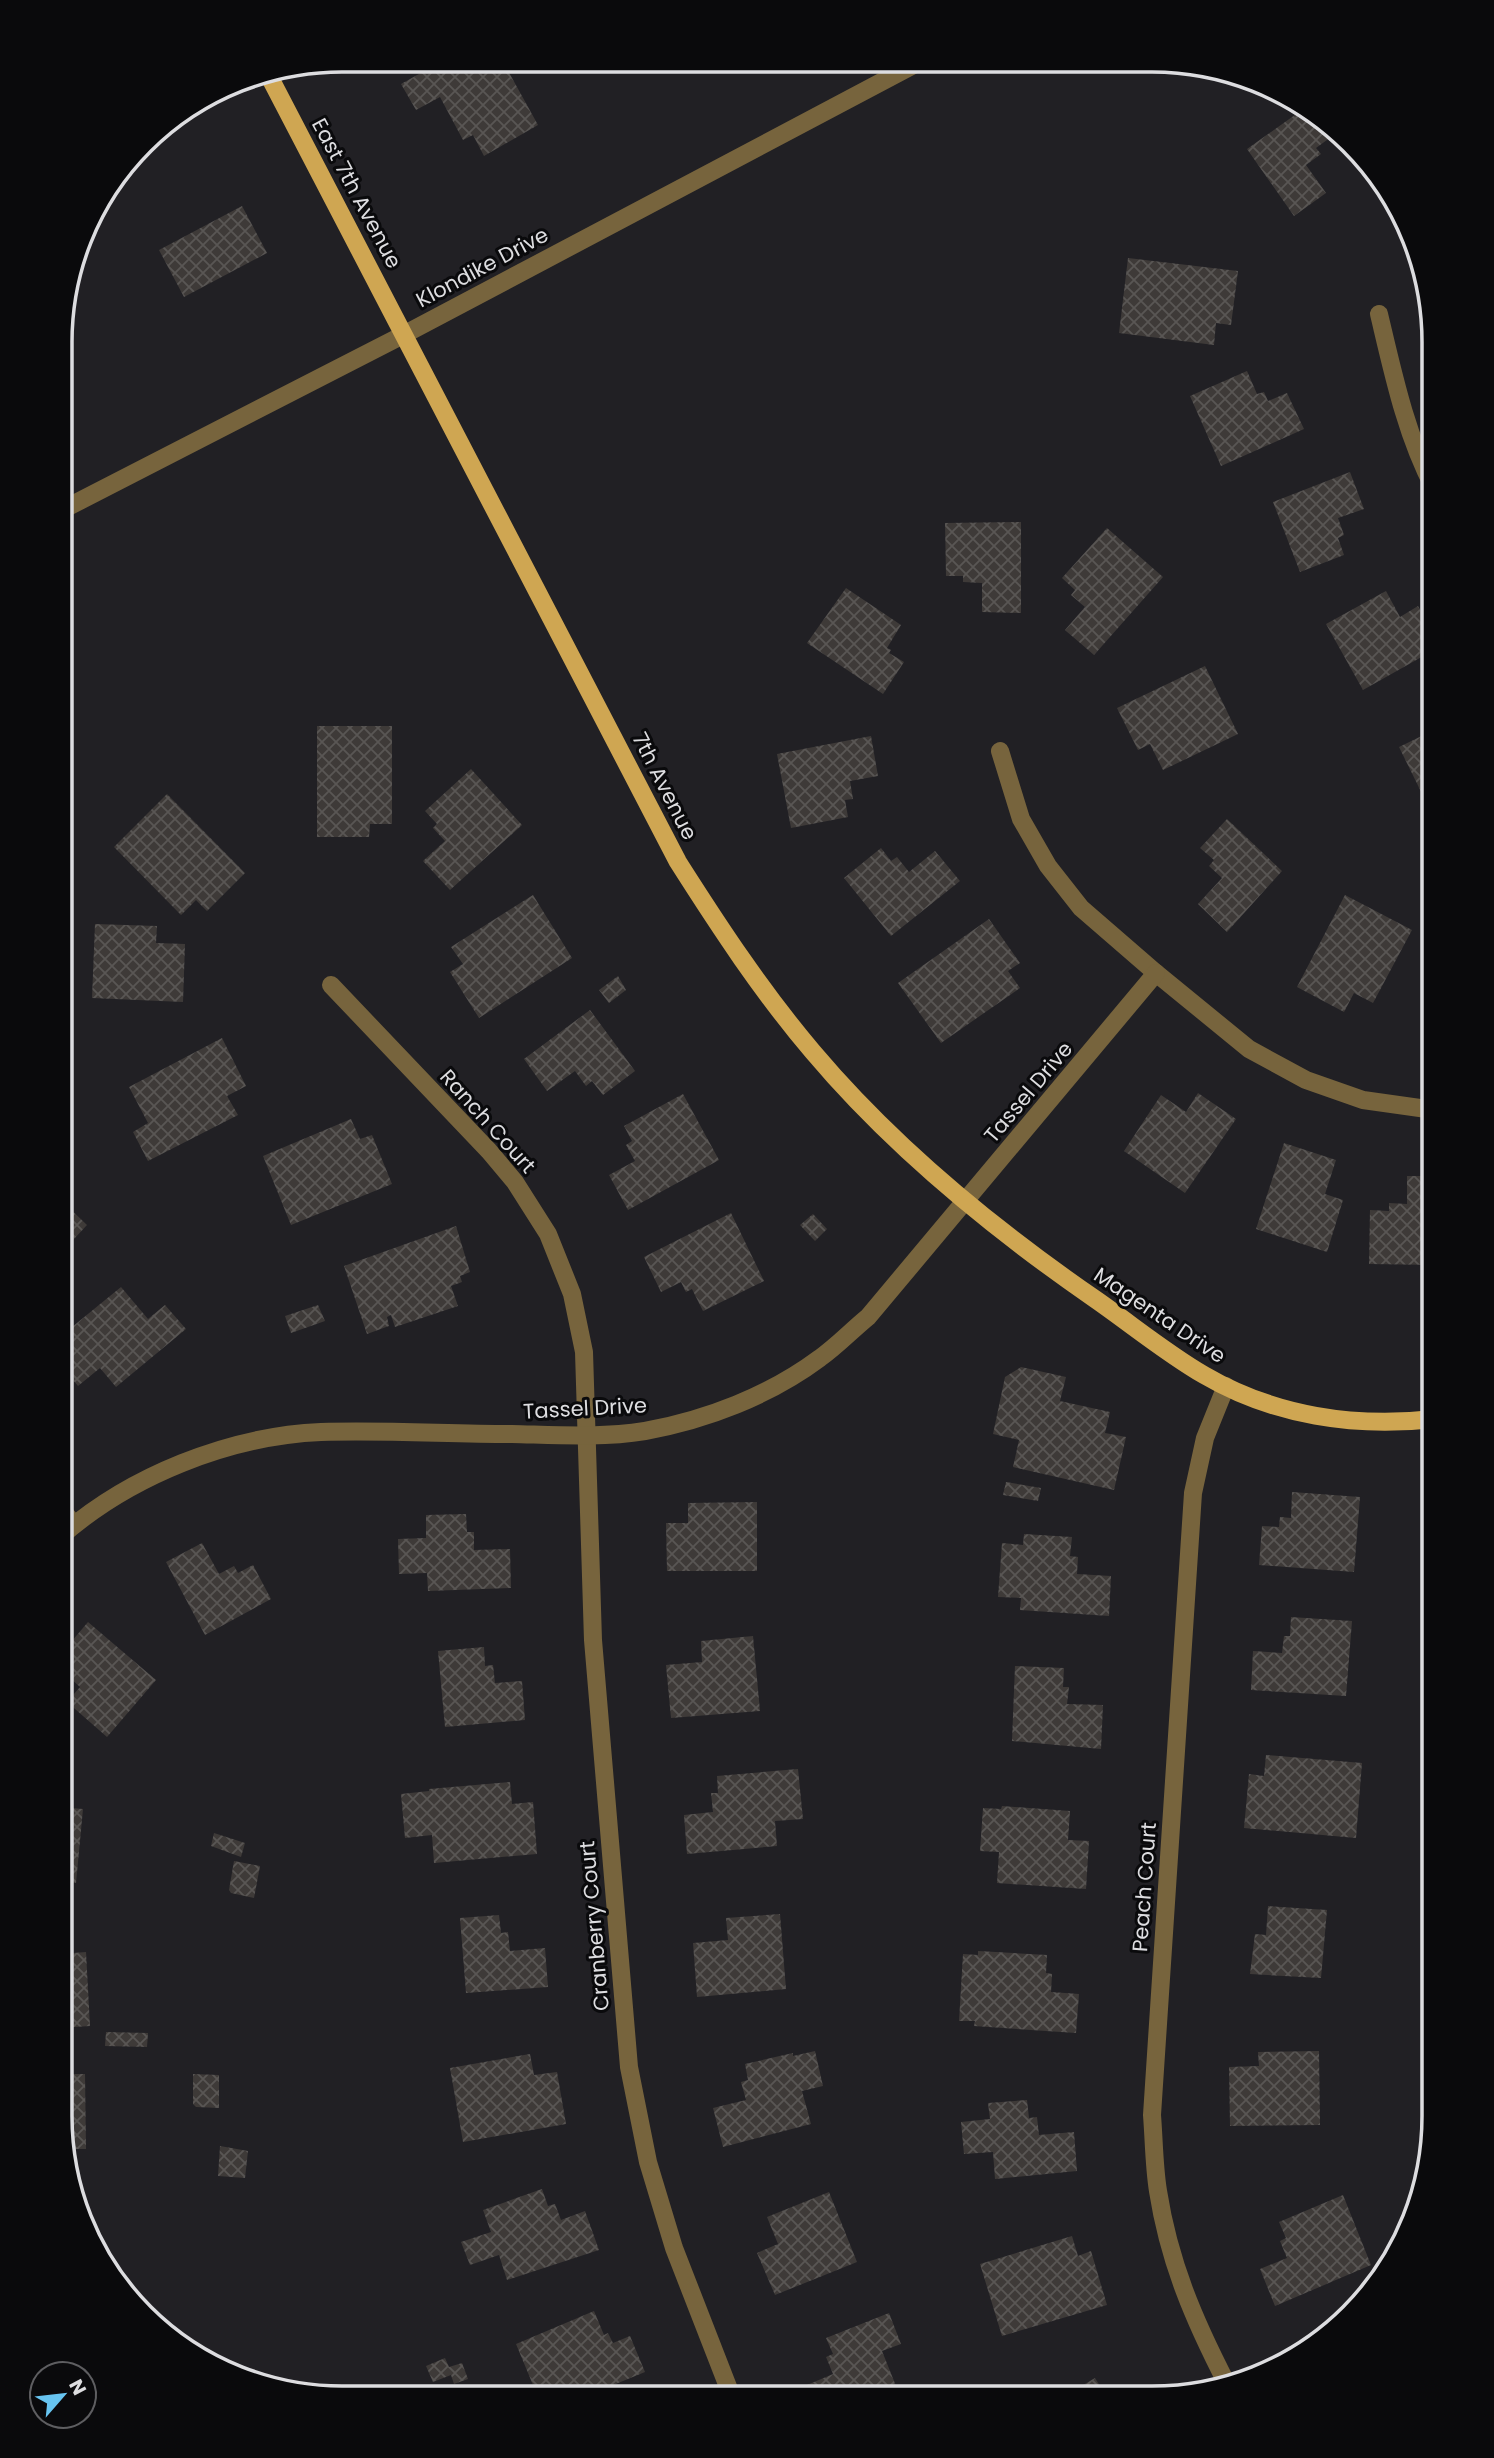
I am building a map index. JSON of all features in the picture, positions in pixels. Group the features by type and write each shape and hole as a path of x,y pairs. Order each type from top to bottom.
{"main road":[{"name":"East 7th Avenue","path":"272,81 405,334"},
{"name":"7th Avenue","path":"405,334 678,862 741,960 813,1053 884,1129 965,1203"},
{"name":"Magenta Drive","path":"965,1203 1043,1263 1203,1375 1226,1386 1280,1408 1337,1420 1397,1423 1422,1420"}],"street":[{"name":"Klondike Drive","path":"72,505 405,334 895,72"},
{"path":"1378,314 1401,402 1422,461"},
{"path":"1000,751 1021,819 1048,866 1081,908 1156,973 1250,1049 1306,1080 1363,1100 1422,1108"},
{"name":"Tassel Drive","path":"74,1525 128,1490 188,1461 253,1442 320,1432 588,1435 643,1431 706,1416 763,1393 819,1359 868,1317 1156,973"},
{"name":"Ranch Court","path":"331,985 489,1152 515,1182 548,1234 572,1294 584,1352 588,1435"},
{"name":"Peach Court","path":"1223,2377 1198,2329 1173,2261 1158,2190 1152,2115 1193,1493 1205,1438 1226,1386"},
{"name":"Cranberry Court","path":"588,1435 593,1640 629,2067 648,2162 674,2248 728,2386"}],"building":[{"path":"422,72 509,72 538,125 484,156 473,135 463,140 440,97 416,110 401,84"},
{"path":"1297,114 1329,138 1316,148 1321,154 1306,165 1326,193 1294,216 1247,149"},
{"path":"242,206 267,253 184,297 159,250"},
{"path":"1128,258 1238,271 1231,325 1216,323 1214,345 1119,333"},
{"path":"1247,371 1257,394 1264,392 1268,401 1287,393 1304,429 1221,466 1190,396"},
{"path":"1350,472 1364,509 1338,518 1344,535 1338,538 1344,555 1300,572 1273,502"},
{"path":"1021,522 1021,613 982,612 982,583 963,582 963,576 946,576 945,523"},
{"path":"1107,528 1163,577 1094,655 1065,630 1085,607 1071,595 1075,590 1062,578"},
{"path":"846,588 901,625 887,648 891,650 889,653 904,662 883,694 807,643"},
{"path":"1386,591 1400,617 1418,606 1422,613 1422,657 1363,690 1326,624"},
{"path":"1205,666 1238,734 1163,770 1150,744 1138,750 1117,708"},
{"path":"317,726 392,726 392,824 370,824 369,837 317,837"},
{"path":"871,736 878,776 850,781 853,799 845,800 848,817 791,828 777,754"},
{"path":"1422,736 1422,794 1399,747"},
{"path":"471,769 522,825 450,890 423,861 445,841 433,828 437,824 425,811"},
{"path":"167,794 245,873 207,911 196,900 181,915 114,847"},
{"path":"1227,819 1282,871 1227,932 1198,904 1222,878 1209,866 1214,860 1200,848"},
{"path":"881,848 891,861 897,857 909,872 935,851 960,881 891,936 844,878"},
{"path":"533,895 572,958 479,1018 450,972 463,964 451,947"},
{"path":"1345,895 1412,930 1373,1003 1354,993 1344,1012 1297,987"},
{"path":"989,919 1020,963 1008,971 1020,988 941,1043 898,983"},
{"path":"95,924 157,926 156,943 185,944 183,1002 92,998"},
{"path":"618,976 626,990 609,1003 599,990"},
{"path":"590,1010 635,1071 603,1095 592,1081 586,1086 575,1071 547,1091 524,1059"},
{"path":"222,1038 246,1086 227,1096 238,1115 148,1161 133,1132 148,1123 129,1087"},
{"path":"1198,1093 1236,1119 1185,1193 1124,1151 1161,1095 1186,1112"},
{"path":"683,1094 719,1160 628,1210 609,1175 635,1161 626,1145 632,1141 624,1126"},
{"path":"351,1119 360,1139 372,1135 392,1184 291,1225 263,1156"},
{"path":"1284,1143 1336,1160 1325,1194 1343,1200 1327,1252 1256,1229"},
{"path":"1407,1176 1422,1176 1422,1265 1369,1264 1370,1210 1389,1211 1389,1203 1407,1204"},
{"path":"72,1211 87,1225 72,1241"},
{"path":"731,1213 764,1281 703,1311 692,1289 686,1292 681,1282 661,1292 644,1257"},
{"path":"813,1214 827,1229 815,1241 800,1225"},
{"path":"456,1226 470,1272 460,1276 462,1282 451,1286 458,1306 395,1327 391,1315 387,1317 389,1326 367,1334 344,1266"},
{"path":"121,1287 148,1319 165,1305 186,1329 116,1387 100,1368 78,1386 72,1379 72,1327"},
{"path":"318,1305 325,1321 291,1333 285,1316"},
{"path":"1021,1367 1066,1377 1060,1401 1110,1412 1105,1433 1126,1437 1114,1490 1013,1467 1019,1440 993,1434 1005,1377"},
{"path":"1006,1482 1041,1488 1038,1501 1003,1495"},
{"path":"1292,1492 1360,1497 1354,1572 1259,1565 1262,1526 1279,1527 1280,1517 1291,1518"},
{"path":"757,1502 757,1571 667,1571 666,1523 688,1523 688,1503"},
{"path":"466,1514 467,1532 474,1532 474,1550 510,1549 511,1588 428,1591 427,1573 399,1574 398,1539 426,1538 426,1515"},
{"path":"1024,1534 1072,1537 1070,1556 1078,1557 1077,1574 1111,1576 1109,1616 1020,1610 1021,1598 998,1597 1002,1543 1023,1545"},
{"path":"202,1543 219,1574 234,1566 238,1573 253,1565 271,1599 205,1635 166,1562"},
{"path":"1291,1617 1352,1621 1346,1696 1251,1690 1253,1651 1282,1653 1284,1636 1290,1636"},
{"path":"88,1622 156,1680 107,1737 72,1706 72,1696 80,1687 72,1680 72,1641"},
{"path":"753,1636 760,1711 671,1718 666,1665 702,1662 701,1641"},
{"path":"484,1647 485,1666 493,1665 495,1683 522,1681 525,1720 445,1727 438,1651"},
{"path":"1015,1666 1064,1668 1063,1687 1069,1687 1067,1704 1103,1705 1101,1749 1012,1741"},
{"path":"1266,1755 1362,1763 1356,1838 1244,1828 1249,1774 1264,1776"},
{"path":"798,1769 803,1819 775,1821 777,1846 687,1854 684,1815 713,1812 711,1793 718,1793 717,1776"},
{"path":"510,1782 512,1804 533,1802 537,1854 434,1863 432,1835 405,1838 401,1794"},
{"path":"1002,1806 1070,1811 1068,1840 1089,1841 1086,1889 997,1883 999,1852 980,1851 983,1808 1001,1809"},
{"path":"72,1808 83,1809 76,1883 72,1883"},
{"path":"214,1833 245,1843 241,1857 211,1846"},
{"path":"234,1861 260,1866 254,1898 231,1893 229,1890"},
{"path":"1268,1906 1327,1910 1321,1978 1250,1974 1255,1934 1266,1935"},
{"path":"780,1914 786,1989 697,1997 693,1943 728,1940 726,1918"},
{"path":"499,1915 501,1933 508,1932 510,1951 545,1948 548,1987 466,1993 460,1918"},
{"path":"978,1951 1047,1955 1046,1973 1052,1974 1051,1992 1079,1994 1076,2033 974,2026 975,2021 959,2021 963,1954 978,1955"},
{"path":"86,1952 90,2026 72,2027 72,1953"},
{"path":"106,2032 148,2033 147,2047 105,2046"},
{"path":"815,2051 823,2086 802,2091 811,2124 723,2147 713,2108 746,2100 741,2082 748,2080 745,2064"},
{"path":"1319,2051 1320,2125 1230,2126 1229,2067 1259,2066 1258,2052"},
{"path":"530,2054 534,2075 557,2072 566,2124 463,2142 450,2068"},
{"path":"72,2074 85,2074 86,2149 74,2149"},
{"path":"193,2074 219,2075 219,2108 196,2107 193,2104"},
{"path":"1027,2100 1029,2118 1037,2117 1039,2135 1074,2132 1077,2171 995,2179 993,2152 964,2154 961,2122 990,2119 988,2103"},
{"path":"220,2146 248,2151 245,2178 218,2176"},
{"path":"542,2189 548,2206 555,2204 561,2220 585,2211 599,2250 507,2280 499,2255 470,2265 461,2242 491,2232 483,2210"},
{"path":"829,2192 857,2262 775,2295 757,2253 778,2244 767,2217"},
{"path":"1343,2195 1371,2265 1275,2306 1260,2269 1287,2258 1280,2241 1286,2238 1279,2222"},
{"path":"1072,2236 1078,2256 1091,2251 1107,2305 1002,2336 980,2264"},
{"path":"594,2311 604,2335 608,2333 613,2343 630,2336 645,2372 611,2386 533,2386 516,2344"},
{"path":"889,2313 901,2344 882,2351 896,2386 807,2386 833,2374 826,2357 833,2354 826,2338"},
{"path":"445,2358 449,2367 462,2363 468,2379 454,2384 451,2375 433,2382 426,2366"},
{"path":"1095,2378 1100,2386 1081,2386"}]}
